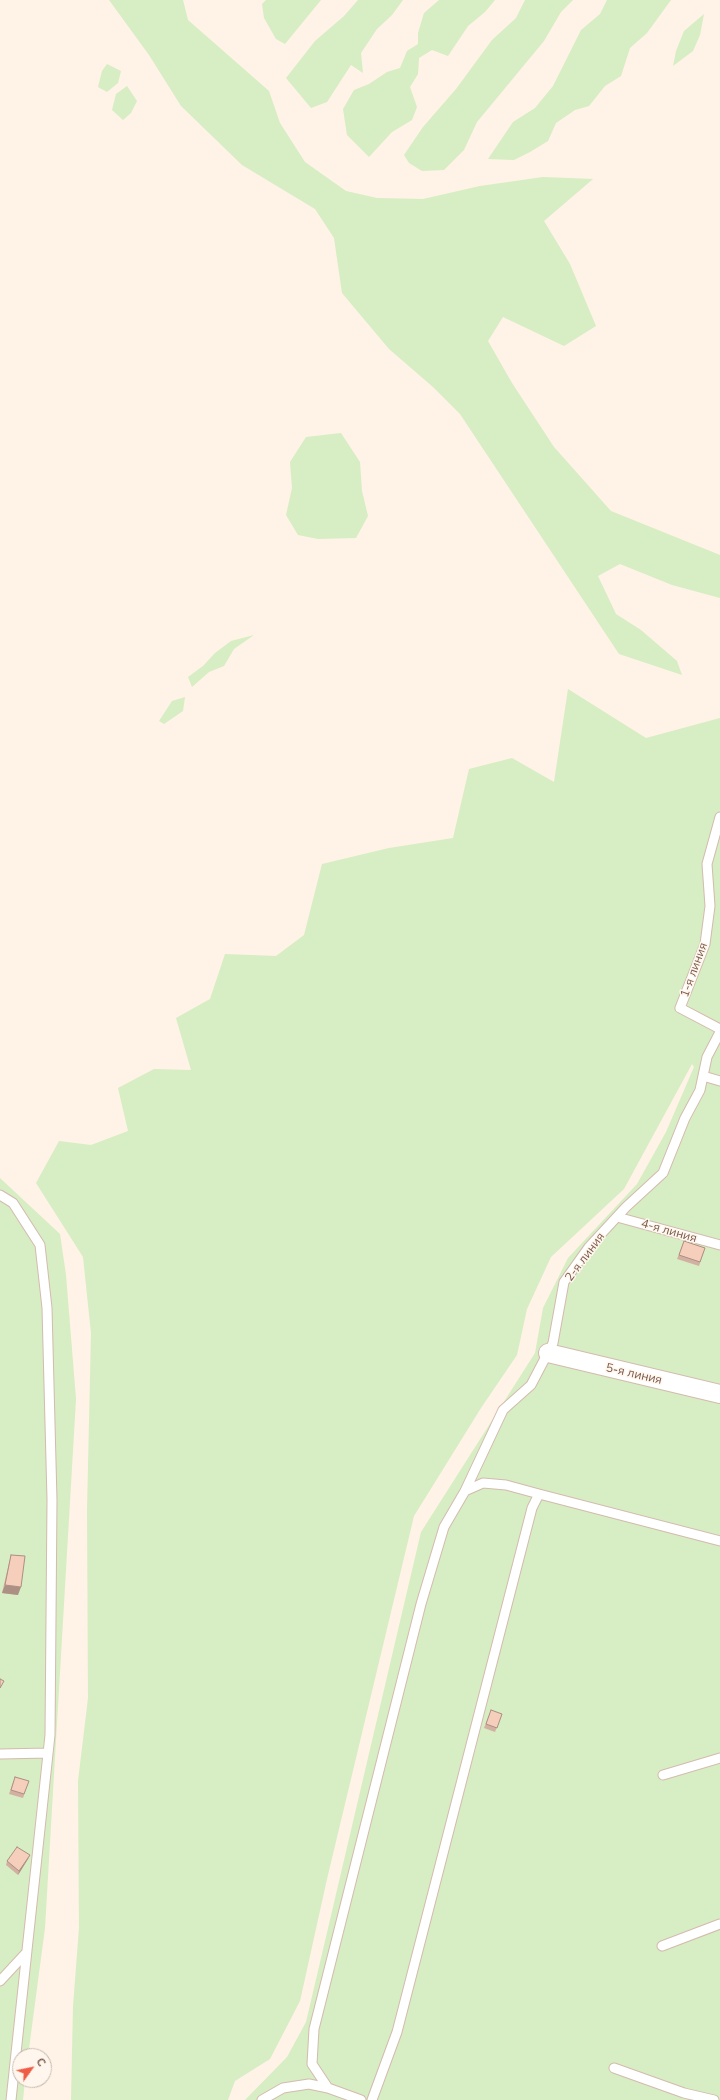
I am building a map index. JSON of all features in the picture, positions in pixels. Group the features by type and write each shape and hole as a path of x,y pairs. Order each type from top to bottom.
{"street":[{"name":"5-я линия","path":"548,1353 720,1394"}],"lane":[{"name":"1-я линия","path":"720,817 708,864 710,906 705,944 680,1008 720,1029"},
{"name":"2-я линия","path":"328,2088 312,2064 314,2029 420,1604 444,1527 465,1491 503,1410 531,1385 553,1343 564,1282 588,1247 663,1173 685,1118 700,1090 707,1057 720,1032"},
{"path":"703,1076 720,1081"},
{"path":"0,1195 13,1203 40,1245 47,1308 52,1500 50,1735 11,2100"},
{"name":"4-я линия","path":"617,1217 720,1245"},
{"path":"465,1491 483,1483 506,1486 720,1541"},
{"path":"372,2100 397,2032 532,1508 539,1494"},
{"path":"0,1754 48,1753"},
{"path":"663,1775 720,1758"},
{"path":"662,1946 720,1924"},
{"path":"0,1981 26,1953"},
{"path":"614,2068 684,2093 714,2100"},
{"path":"262,2100 283,2088 309,2084 328,2088 361,2100"}],"green space":[{"path":"109,0 183,0 188,20 269,91 280,123 305,162 346,191 377,198 423,199 480,186 543,177 593,179 544,221 570,264 596,326 564,346 503,317 488,341 512,383 554,447 611,511 720,555 720,598 672,585 620,564 598,576 616,614 641,630 677,661 682,675 619,654 460,414 433,387 389,349 342,293 334,238 315,209 242,165 181,106 149,55"},
{"path":"266,0 321,0 285,44 276,39 264,18 262,4"},
{"path":"358,0 403,0 392,15 377,29 361,53 363,73 351,65 327,102 311,108 286,78 315,41 344,16"},
{"path":"439,0 495,0 485,12 468,26 448,56 432,50 419,58 418,74 410,87 417,107 412,120 392,132 369,157 347,135 343,109 354,90 369,84 387,72 400,68 407,51 418,44 418,33 424,13"},
{"path":"525,0 573,0 561,12 544,41 477,122 464,150 444,170 422,171 409,163 404,155 423,127 456,89 492,40 516,18"},
{"path":"607,0 671,0 647,33 630,48 621,76 605,86 589,106 575,110 556,123 548,141 530,152 514,160 488,159 513,122 535,108 553,86 581,30 600,14"},
{"path":"704,14 700,35 693,51 673,66 676,51 684,31"},
{"path":"107,64 121,71 118,83 107,92 98,87 102,71"},
{"path":"127,86 137,101 131,113 123,120 112,110 116,94"},
{"path":"341,433 360,462 362,491 368,516 356,538 318,539 298,535 286,515 292,488 290,462 306,437"},
{"path":"254,635 234,649 224,666 209,672 192,687 188,677 203,666 215,653 231,641"},
{"path":"568,689 646,738 720,718 720,2100 245,2100 287,2057 306,2022 421,1532 535,1353 543,1308 568,1258 637,1184 666,1132 694,1067 692,1064 624,1189 551,1257 527,1309 517,1355 481,1408 414,1516 327,1879 300,2001 270,2059 235,2081 228,2100 71,2100 73,2006 79,1928 78,1781 88,1698 87,1511 91,1333 83,1257 36,1183 59,1141 91,1145 128,1131 118,1088 154,1069 191,1070 176,1018 210,999 225,954 276,956 304,935 322,864 389,848 453,838 469,769 512,758 554,782"},
{"path":"185,697 183,711 164,724 159,721 172,701"},
{"path":"0,1178 60,1234 66,1275 76,1399 45,1928 29,2048 12,2048 12,2088 24,2088 23,2100 0,2100"}],"building":[{"path":"684,1241 705,1248 700,1262 679,1255"},
{"path":"11,1555 25,1556 21,1587 5,1585"},
{"path":"0,1679 4,1681 0,1688"},
{"path":"491,1710 502,1714 497,1728 486,1724"},
{"path":"15,1777 29,1781 24,1794 11,1790"},
{"path":"17,1847 30,1855 19,1871 7,1861"}]}
